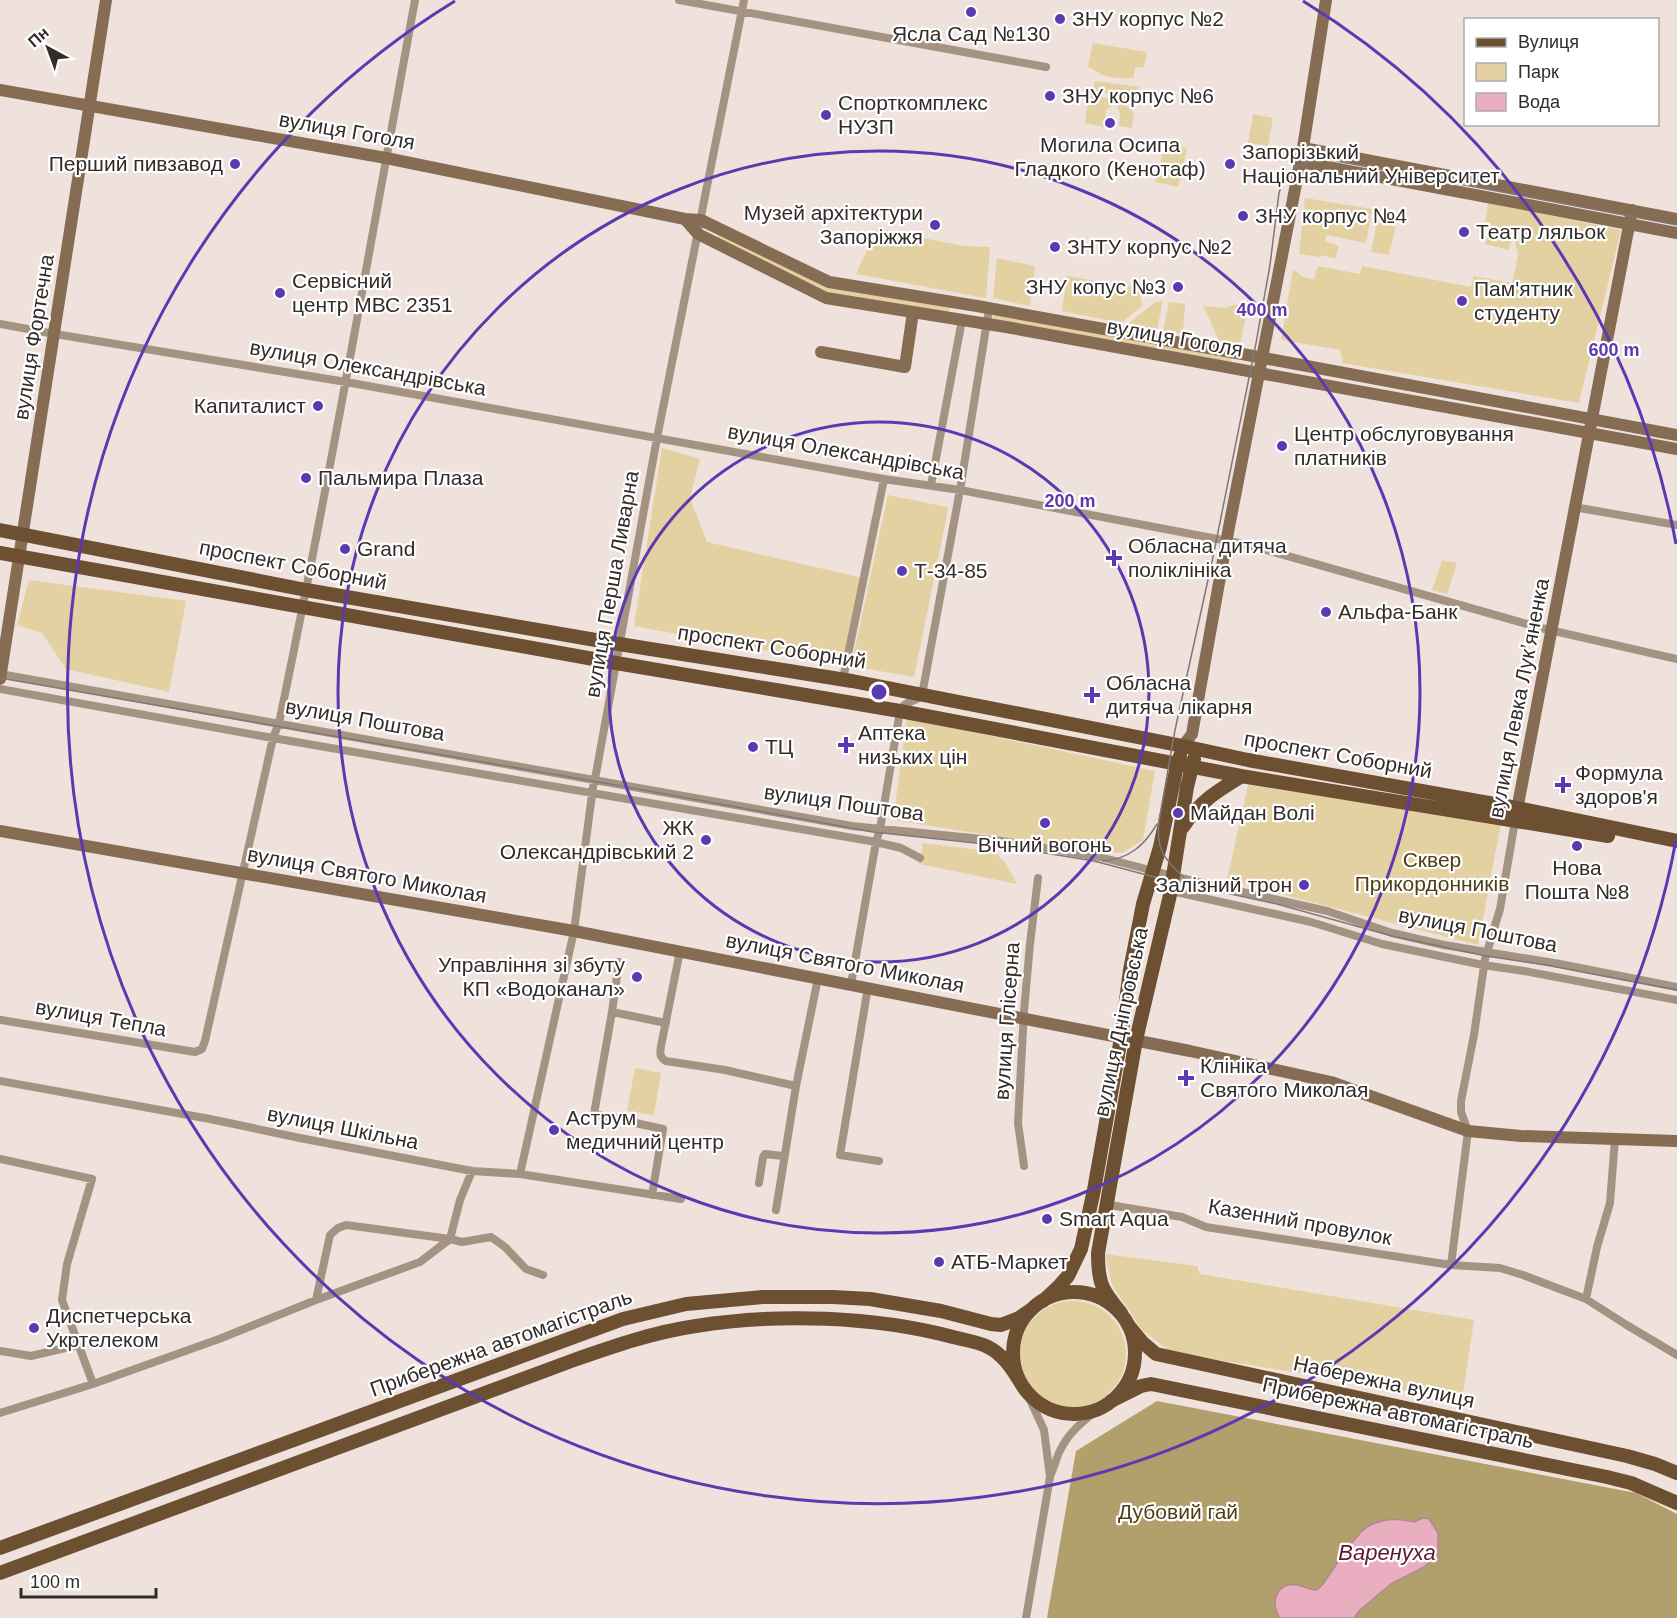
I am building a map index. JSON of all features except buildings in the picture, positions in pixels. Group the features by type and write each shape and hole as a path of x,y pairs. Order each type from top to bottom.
{"main road":[{"name":"проспект Соборний","path":"0,530 306,590 619,644 843,679 1190,743 1248,760 1677,848"},
{"name":"проспект Соборний","path":"0,553 616,663 900,711 1242,776 1516,815 1677,841"},
{"name":"вулиця Дніпровська","path":"1037,1305 1060,1285 1075,1263 1081,1249 1092,1202 1121,1038 1130,970 1145,894 1190,743"},
{"name":"вулиця Дніпровська","path":"1124,1319 1102,1288 1098,1253 1136,1040 1170,891 1187,787 1185,765"},
{"path":"1180,831 1193,811 1242,776"},
{"name":"Прибережна автомагістраль","path":"5,1546 623,1318 697,1303 763,1297 833,1297 870,1299 941,1311 1001,1325 1011,1322 1057,1294 1071,1292 1098,1297 1110,1304 1124,1319"},
{"path":"829,1320 840,1312 841,1305 833,1297"},
{"path":"863,1322 855,1313 857,1305 870,1299"},
{"path":"1023,1385 1014,1365 1014,1342 1022,1321 1037,1305"},
{"name":"Прибережна автомагістраль","path":"0,1573 629,1341 694,1326 761,1318 863,1322 927,1330 987,1346 1003,1358 1036,1400 1060,1412 1080,1413 1105,1405 1141,1386 1151,1384 1607,1477 1631,1483 1677,1503"},
{"path":"1105,1405 1121,1391 1129,1379 1133,1366 1135,1352 1133,1338 1124,1319"},
{"name":"Набережна вулиця","path":"1124,1319 1142,1342 1156,1354 1627,1456 1677,1473"},
{"path":"36,1535 33,1548 43,1557"},
{"path":"5,1546 20,1548 23,1552 24,1557 18,1566"}],"street":[{"name":"вулиця Фортечна","path":"0,676 106,0"},
{"path":"242,872 273,738 279,723 303,606 415,0"},
{"path":"680,0 719,3 742,11 1046,67"},
{"name":"вулиця Перша Ливарна","path":"520,1174 574,931 592,793 619,644 657,438 744,0"},
{"name":"вулиця Дніпровська","path":"1190,743 1303,148 1326,0"},
{"name":"вулиця Гоголя","path":"0,90 386,158 685,219 701,220 829,282 1262,358 1677,435"},
{"path":"1303,148 1677,219"},
{"path":"1300,162 1677,233"},
{"name":"вулиця Левка Лукʼяненка","path":"1451,1265 1468,1131 1461,1112 1461,1101 1474,1035 1483,965 1500,909 1588,432 1632,210"},
{"name":"вулиця Гоголя","path":"685,219 698,234 826,298 987,324 1677,449"},
{"path":"851,984 900,711 904,704 917,700 922,695 960,490 989,309"},
{"path":"821,352 905,368 913,312"},
{"path":"931,485 962,320"},
{"name":"вулиця Олександрівська","path":"0,324 346,382 884,479 960,490 1227,541 1260,548 1552,631 1677,659"},
{"path":"843,679 884,479"},
{"path":"1574,507 1677,525"},
{"name":"вулиця Поштова","path":"0,676 279,723 852,826 1002,841 1100,856 1327,911 1392,933 1444,945 1560,964 1677,987"},
{"name":"вулиця Поштова","path":"0,689 876,842 901,848 920,858"},
{"name":"вулиця Святого Миколая","path":"0,831 574,931 1136,1040 1331,1082 1468,1131 1521,1136 1677,1141"},
{"name":"вулиця Тепла","path":"1,1020 195,1052 202,1049 242,872"},
{"name":"вулиця Глісерна","path":"1024,1166 1018,1123 1030,944 1038,878"},
{"name":"вулиця Поштова","path":"1149,886 1311,922 1382,944 1677,1000"},
{"path":"680,951 660,1054 662,1058 666,1061 796,1086"},
{"path":"620,962 594,1114 663,1129 652,1195"},
{"path":"776,1210 783,1156 818,978"},
{"path":"868,987 840,1155 879,1161"},
{"path":"612,1012 666,1023"},
{"name":"вулиця Шкільна","path":"0,1081 210,1119 472,1171 520,1174 681,1199"},
{"path":"1586,1299 1597,1246 1610,1203 1615,1139"},
{"path":"759,1183 765,1154 783,1156"},
{"path":"0,1159 92,1179 67,1264 62,1300 93,1384"},
{"path":"0,1413 93,1384 219,1339 420,1262 450,1239 460,1200 472,1171"},
{"name":"Казенний провулок","path":"1092,1202 1182,1217 1206,1227 1451,1265 1500,1268 1586,1299 1677,1355"},
{"path":"316,1300 330,1235 346,1225 462,1242 491,1237 526,1269 543,1275"},
{"path":"0,1352 31,1356 78,1345"},
{"path":"1023,1385 1044,1430 1050,1478"},
{"path":"1026,1618 1050,1478 1068,1438 1083,1422 1105,1405"}],"green space":[{"path":"1093,43 1147,52 1144,67 1135,67 1134,78 1115,78 1099,73 1088,66"},
{"path":"1095,81 1139,87 1135,108 1120,96 1093,90"},
{"path":"1089,95 1113,99 1112,106 1106,110 1104,127 1085,123"},
{"path":"1117,99 1134,112 1132,128 1119,126 1120,113"},
{"path":"1253,114 1273,118 1268,146 1248,143"},
{"path":"1165,144 1187,148 1178,187 1155,182"},
{"path":"1305,198 1372,209 1366,243 1327,235 1325,241 1339,246 1335,259 1321,255 1320,257 1299,254"},
{"path":"1488,203 1621,230 1579,403 1342,363 1341,350 1281,340 1293,269 1303,277 1314,279 1318,266 1360,274 1362,266 1471,287 1474,276 1512,283 1518,255 1513,231 1485,224"},
{"path":"1377,222 1396,227 1389,255 1371,252"},
{"path":"877,229 964,246 990,247 986,298 856,274"},
{"path":"1488,232 1512,238 1509,250 1485,244"},
{"path":"718,233 829,287 950,307 949,313 827,292 719,239"},
{"path":"997,258 1035,266 1030,306 993,298"},
{"path":"1067,276 1139,288 1142,306 1121,323 1062,311"},
{"path":"1163,301 1157,330 1128,324 1155,302"},
{"path":"1249,301 1240,345 1219,340 1203,306 1224,308"},
{"path":"1169,302 1185,304 1183,334 1163,330"},
{"path":"993,315 1232,355 1231,362 992,321"},
{"path":"662,448 700,459 690,498 707,542 863,578 846,665 634,626"},
{"path":"888,495 947,507 948,510 914,677 851,666"},
{"path":"1442,560 1457,563 1447,594 1432,590"},
{"path":"29,580 186,601 169,692 66,669 42,633 17,625"},
{"path":"907,718 1155,771 1143,840 1122,853 1083,850 893,820"},
{"name":"Сквер Прикордонників","path":"1248,785 1501,823 1478,945 1227,880"},
{"path":"923,843 995,852 1006,864 1017,884 919,864"},
{"path":"635,1068 661,1073 654,1115 627,1111"},
{"path":"1105,1254 1197,1266 1200,1274 1474,1320 1462,1400 1171,1352 1142,1330 1112,1285"},
{"path":"1073,1301 1093,1305 1110,1317 1122,1334 1126,1354 1122,1374 1110,1391 1093,1403 1073,1407 1053,1403 1036,1391 1024,1374 1020,1354 1024,1334 1036,1317 1053,1305"},
{"name":"Дубовий гай","path":"1157,1401 1636,1493 1677,1514 1677,1618 1047,1618 1076,1451"}],"water":[{"name":"Варенуха","path":"1423,1518 1429,1519 1438,1533 1438,1554 1424,1567 1391,1584 1360,1610 1354,1618 1280,1618 1275,1600 1280,1590 1290,1585 1317,1590 1350,1545 1367,1527 1384,1520 1414,1522"}],"tram line":[{"path":"1190,883 1169,863 1161,849 1159,821 1175,730 1256,343 1270,265 1279,193 1284,178 1296,167 1326,159 1677,225"},
{"path":"0,678 873,832 1003,846 1094,861 1162,879 1277,904 1392,936 1486,956 1677,990"},
{"path":"1103,861 1121,857 1135,850 1147,839 1157,824"}],"place":[{"name":"Ясла Сад №130","path":"971,12"},
{"name":"ЗНУ корпус №2","path":"1060,19"},
{"name":"ЗНУ корпус №6","path":"1050,96"},
{"name":"Спорткомплекс НУЗП","path":"826,115"},
{"name":"Могила Осипа Гладкого (Кенотаф)","path":"1110,123"},
{"name":"Перший пивзавод","path":"235,164"},
{"name":"Запорізький Національний Університет","path":"1230,164"},
{"name":"ЗНУ корпус №4","path":"1243,216"},
{"name":"Музей архітектури Запоріжжя","path":"935,225"},
{"name":"Театр ляльок","path":"1464,232"},
{"name":"ЗНТУ корпус №2","path":"1055,247"},
{"name":"ЗНУ копус №3","path":"1178,287"},
{"name":"Сервісний центр МВС 2351","path":"280,293"},
{"name":"Пам'ятник студенту","path":"1462,301"},
{"name":"Капиталист","path":"318,406"},
{"name":"Центр обслуговування платників","path":"1282,446"},
{"name":"Пальмира Плаза","path":"306,478"},
{"name":"Grand","path":"345,549"},
{"name":"Обласна дитяча поліклініка","path":"1114,558"},
{"name":"Т-34-85","path":"902,571"},
{"name":"Альфа-Банк","path":"1326,612"},
{"name":"Обласна дитяча лікарня","path":"1092,695"},
{"name":"Аптека низьких цін","path":"846,745"},
{"name":"ТЦ","path":"753,747"},
{"name":"Формула здоров'я","path":"1563,785"},
{"name":"Майдан Волі","path":"1178,813"},
{"name":"Вічний вогонь","path":"1045,823"},
{"name":"ЖК Олександрівський 2","path":"706,840"},
{"name":"Нова Пошта №8","path":"1577,846"},
{"name":"Залізний трон","path":"1304,885"},
{"name":"Управлiння зi збуту КП «Водоканал»","path":"637,977"},
{"name":"Клініка Святого Миколая","path":"1186,1078"},
{"name":"Аструм медичний центр","path":"554,1130"},
{"name":"Smart Aqua","path":"1047,1219"},
{"name":"АТБ-Маркет","path":"939,1262"},
{"name":"Диспетчерська Укртелеком","path":"34,1328"}]}
